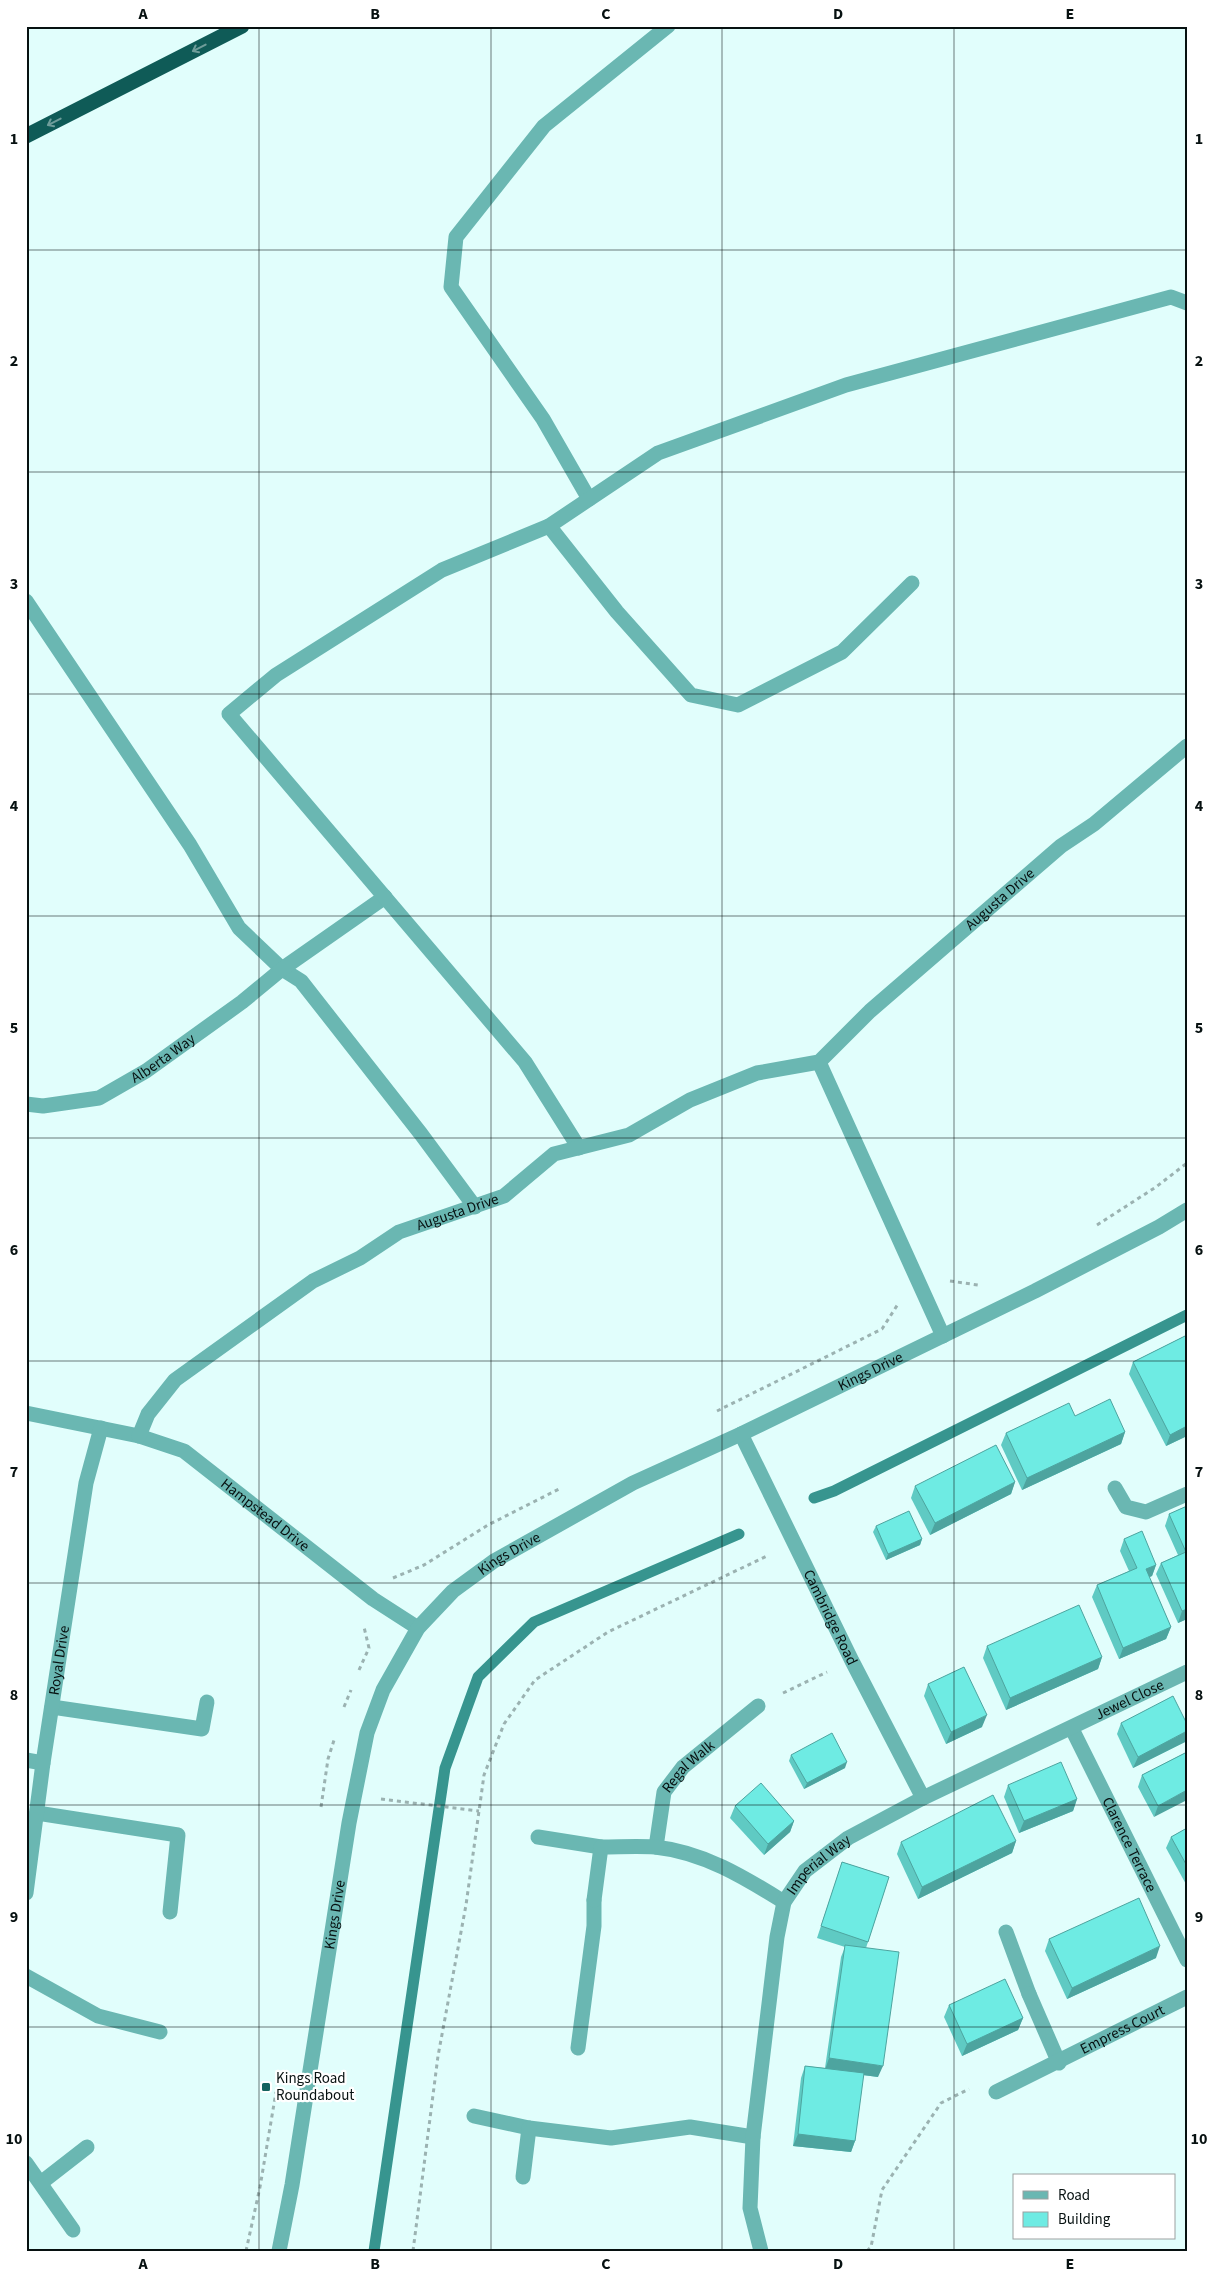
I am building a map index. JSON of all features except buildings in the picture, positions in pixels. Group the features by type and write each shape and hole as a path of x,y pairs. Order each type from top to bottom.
{"highway":[{"path":"26,136 242,26"}],"street":[{"path":"589,499 543,419 451,287 456,237 544,126 668,26"},
{"path":"579,1148 525,1062 229,714 276,675 442,570 549,526 658,453 846,385 1171,297 1187,303"},
{"path":"549,526 617,612 691,695 738,705 842,652 912,583"},
{"path":"26,601 190,845 239,928 282,969 301,982 421,1134 475,1207"},
{"name":"Augusta Drive","path":"139,1436 148,1414 175,1380 313,1281 360,1258 398,1232 504,1196 554,1154 630,1135 690,1100 757,1073 819,1062 870,1012 1054,852 1094,824 1187,746"},
{"name":"Alberta Way","path":"26,1104 43,1106 99,1098 146,1071 242,1002 282,969 385,897"},
{"path":"819,1062 943,1336"},
{"name":"Kings Drive","path":"279,2251 292,2185 350,1814 367,1733 382,1690 418,1628 453,1591 494,1561 634,1483 741,1434 943,1336 1151,1231 1187,1210"},
{"name":"Hampstead Drive","path":"26,1413 139,1436 184,1451 373,1600 418,1628"},
{"name":"Royal Drive","path":"26,1893 43,1763 86,1483 101,1428"},
{"name":"Cambridge Road","path":"741,1434 852,1660 923,1798"},
{"path":"1116,1488 1126,1507 1146,1512 1187,1494"},
{"name":"Jewel Close","path":"1072,1729 1187,1672"},
{"path":"52,1707 202,1729 207,1702"},
{"name":"Regal Walk","path":"656,1847 664,1792 683,1767 758,1706"},
{"name":"Imperial Way","path":"761,2251 750,2208 753,2137 777,1937 784,1902 805,1871 848,1838 923,1798 1072,1729"},
{"name":"Clarence Terrace","path":"1072,1729 1187,1960"},
{"path":"26,1760 43,1763"},
{"path":"37,1813 178,1835 170,1912"},
{"path":"538,1837 601,1847 656,1847 697,1857 734,1871 784,1902"},
{"path":"578,2048 594,1926 594,1900 601,1847"},
{"path":"1006,1932 1029,1994 1058,2062"},
{"path":"26,1976 98,2016 160,2032"},
{"name":"Empress Court","path":"996,2092 1187,1997"},
{"path":"474,2116 529,2128 611,2138 690,2127 753,2137"},
{"path":"523,2177 529,2128"},
{"path":"42,2182 87,2147"},
{"path":"26,2163 42,2182 74,2230"}],"path":[{"path":"1092,1228 1156,1187 1187,1163"},
{"path":"941,1280 976,1286 984,1282"},
{"path":"758,1706 852,1660"},
{"path":"416,1804 479,1811"},
{"path":"867,2251 871,2248 882,2190 942,2103 980,2083 996,2092"}],"waterway":[{"path":"814,1498 834,1491 1187,1315"},
{"path":"374,2251 445,1768 478,1677 534,1622 739,1534"}],"place":[{"name":"Kings Road Roundabout","path":"266,2087"}]}
